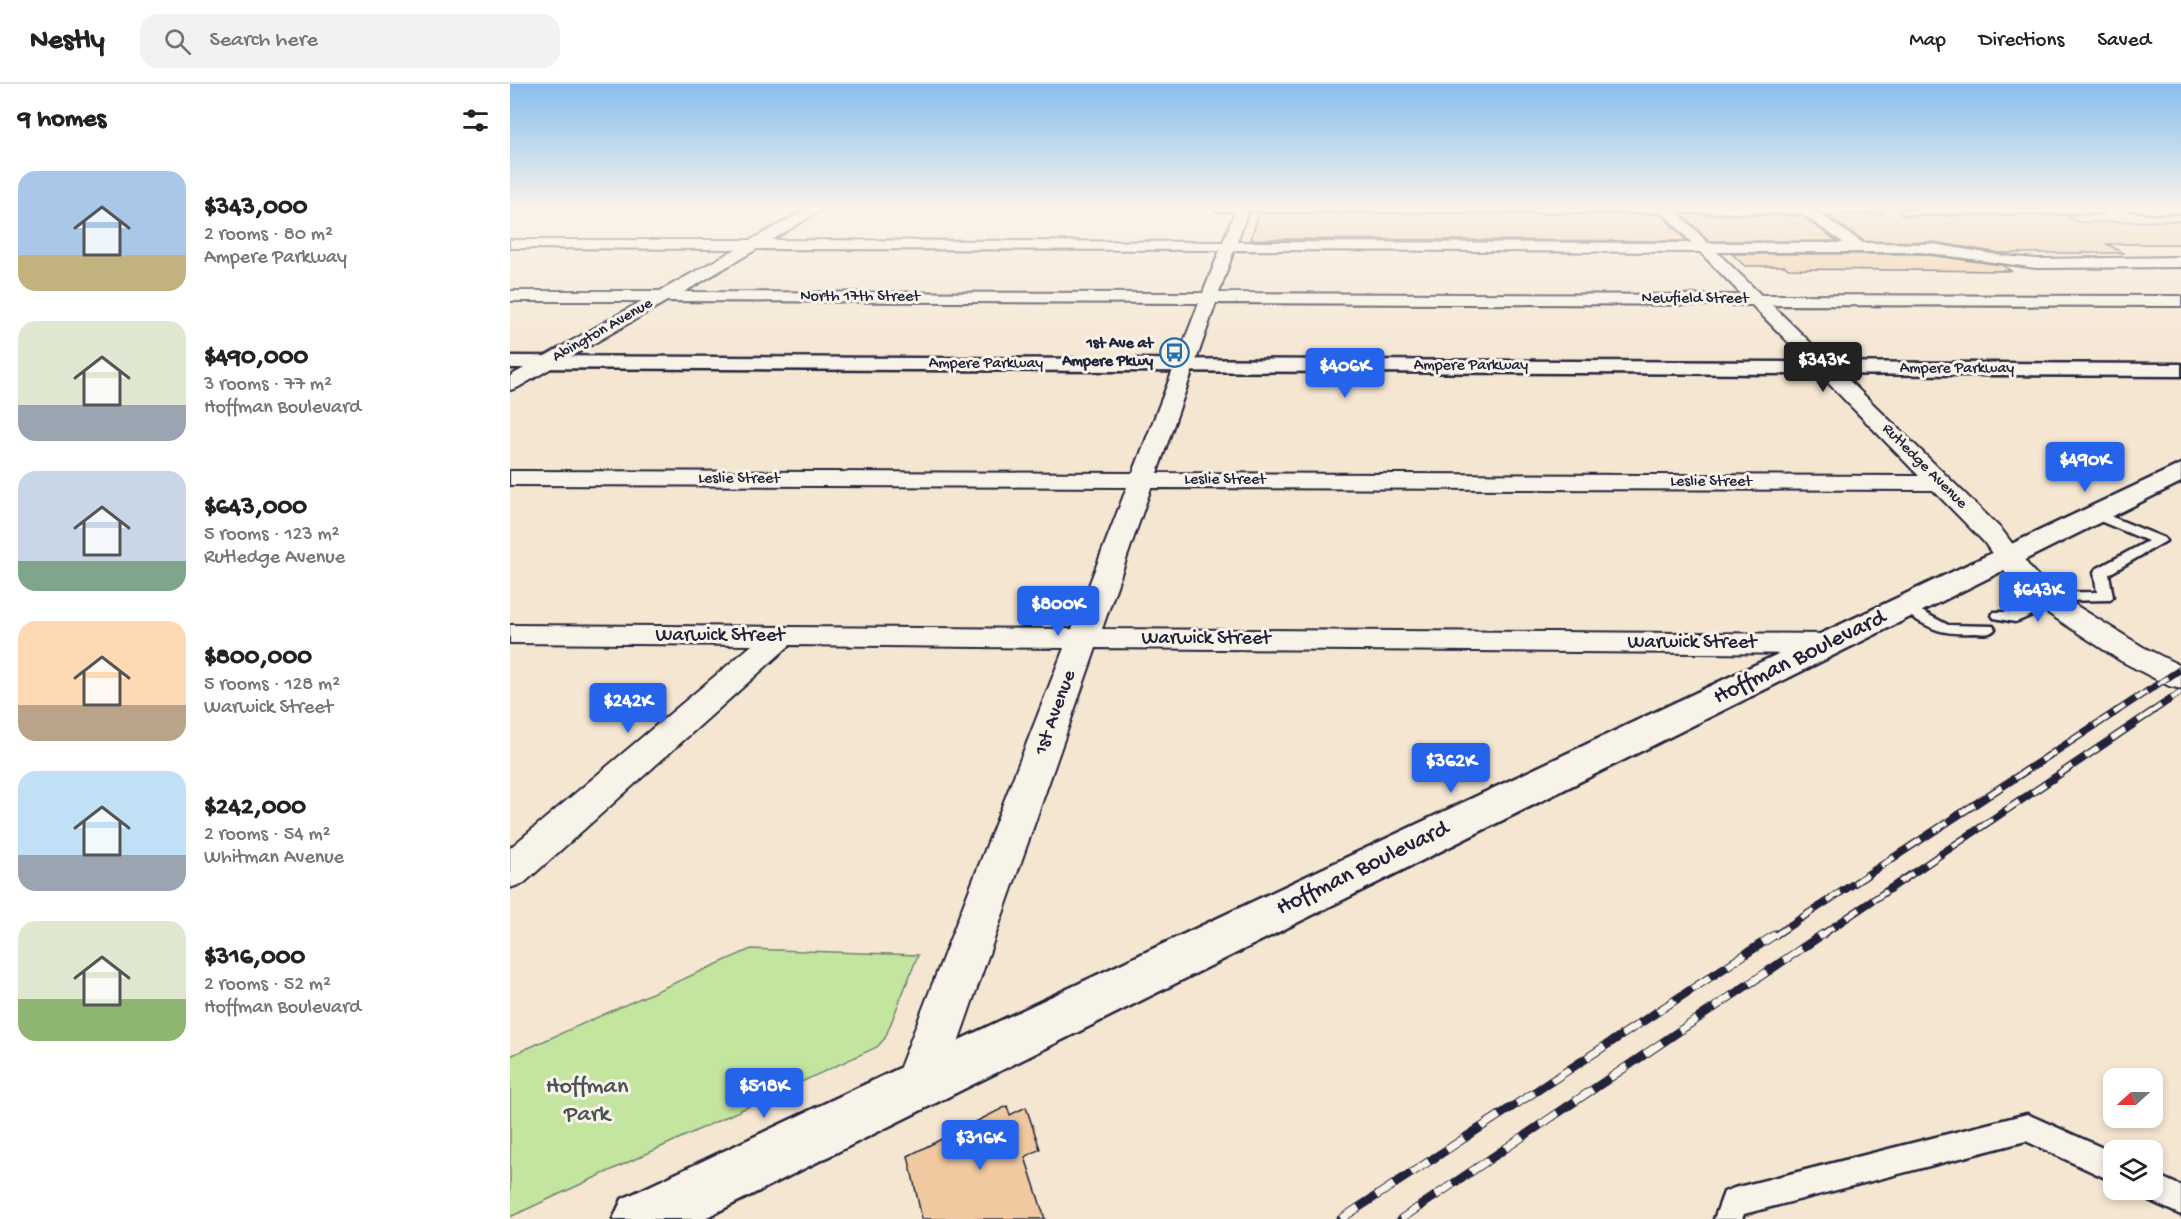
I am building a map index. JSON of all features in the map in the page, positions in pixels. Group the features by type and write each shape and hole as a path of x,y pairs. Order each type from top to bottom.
{"street":[{"name":"Abington Avenue","path":"548,362 727,260"},
{"name":"1st Avenue","path":"918,1085 1223,260"},
{"name":"Rutledge Avenue","path":"1717,260 1940,483 2009,555 2021,575 2045,599 2132,654 2181,679"},
{"path":"2004,260 2016,262 2181,262"},
{"path":"2093,262 2139,280"},
{"path":"2157,285 2181,291"},
{"name":"North 17th Street","path":"510,296 1209,297"},
{"name":"Newfield Street","path":"1209,297 2181,301"},
{"name":"Ampere Parkway","path":"513,375 548,362 1182,372"},
{"name":"Ampere Parkway","path":"1832,375 2181,369"},
{"name":"Ampere Parkway","path":"513,375 1182,372 1832,375 2181,383"},
{"name":"Hoffman Boulevard","path":"642,1219 2181,472"},
{"name":"Leslie Street","path":"510,478 1940,483"},
{"name":"Warwick Street","path":"510,634 1830,644"},
{"path":"510,873 782,636"},
{"name":"Rutledge Avenue","path":"2113,640 2144,648 2181,666"}],"lane":[{"path":"2009,618 2045,599 2105,597 2100,572 2159,541 2095,514"},
{"path":"1904,607 1945,629 1954,630 1978,625"},
{"path":"1728,1219 1734,1202 2027,1127 2103,1163"},
{"path":"2163,1192 2181,1201"}],"green space":[{"name":"Hoffman Park","path":"751,949 918,955 885,1038 877,1047 510,1217 510,1056"}],"building":[{"path":"1738,260 1965,260 2002,265 2011,271 1788,269 1785,266 1745,266"},
{"path":"1007,1106 1010,1115 1026,1107 1040,1149 1025,1157 1045,1219 922,1219 908,1156"}],"railway":[{"path":"2114,713 2181,669"},
{"path":"2150,713 2181,692"},
{"path":"1774,936 2117,711"},
{"path":"1820,936 2153,711"},
{"path":"1341,1219 1776,934"},
{"path":"1401,1219 1823,934"}],"place":[{"name":"1st Ave at Ampere Pkwy","path":"1174,353"}]}
